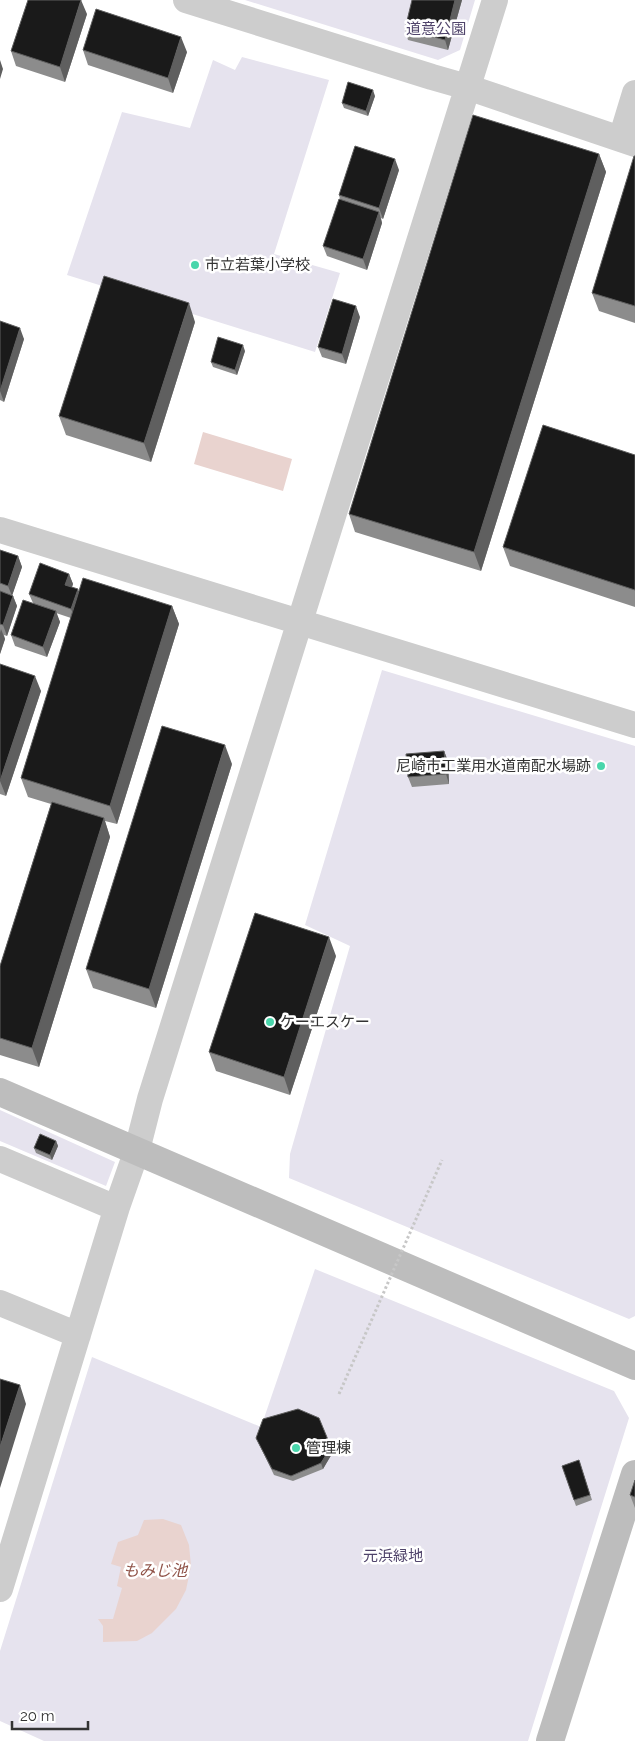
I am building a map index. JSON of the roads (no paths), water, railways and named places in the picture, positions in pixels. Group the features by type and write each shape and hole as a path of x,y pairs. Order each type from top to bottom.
{"street":[{"path":"186,0 432,78 467,87 628,141 635,93"},
{"path":"0,1589 117,1207 137,1150 150,1099 495,0"},
{"path":"0,530 635,725"},
{"path":"0,1092 635,1366"},
{"path":"0,1159 117,1207"},
{"path":"0,1303 78,1335"},
{"path":"550,1741 635,1474"}],"water":[{"path":"203,432 292,459 283,491 194,464"},
{"name":"もみじ池","path":"163,1519 181,1525 189,1545 191,1566 186,1590 176,1609 152,1633 137,1641 103,1642 103,1626 98,1619 113,1619 122,1588 117,1586 121,1567 111,1564 118,1542 138,1535 144,1520"}],"place":[{"name":"市立若葉小学校","path":"195,265"},
{"name":"尼崎市工業用水道南配水場跡","path":"601,766"},
{"name":"ケーエスケー","path":"270,1022"},
{"name":"管理棟","path":"296,1448"}],"park label":[{"name":"道意公園","path":"436,29"},
{"name":"元浜緑地","path":"393,1556"}]}
